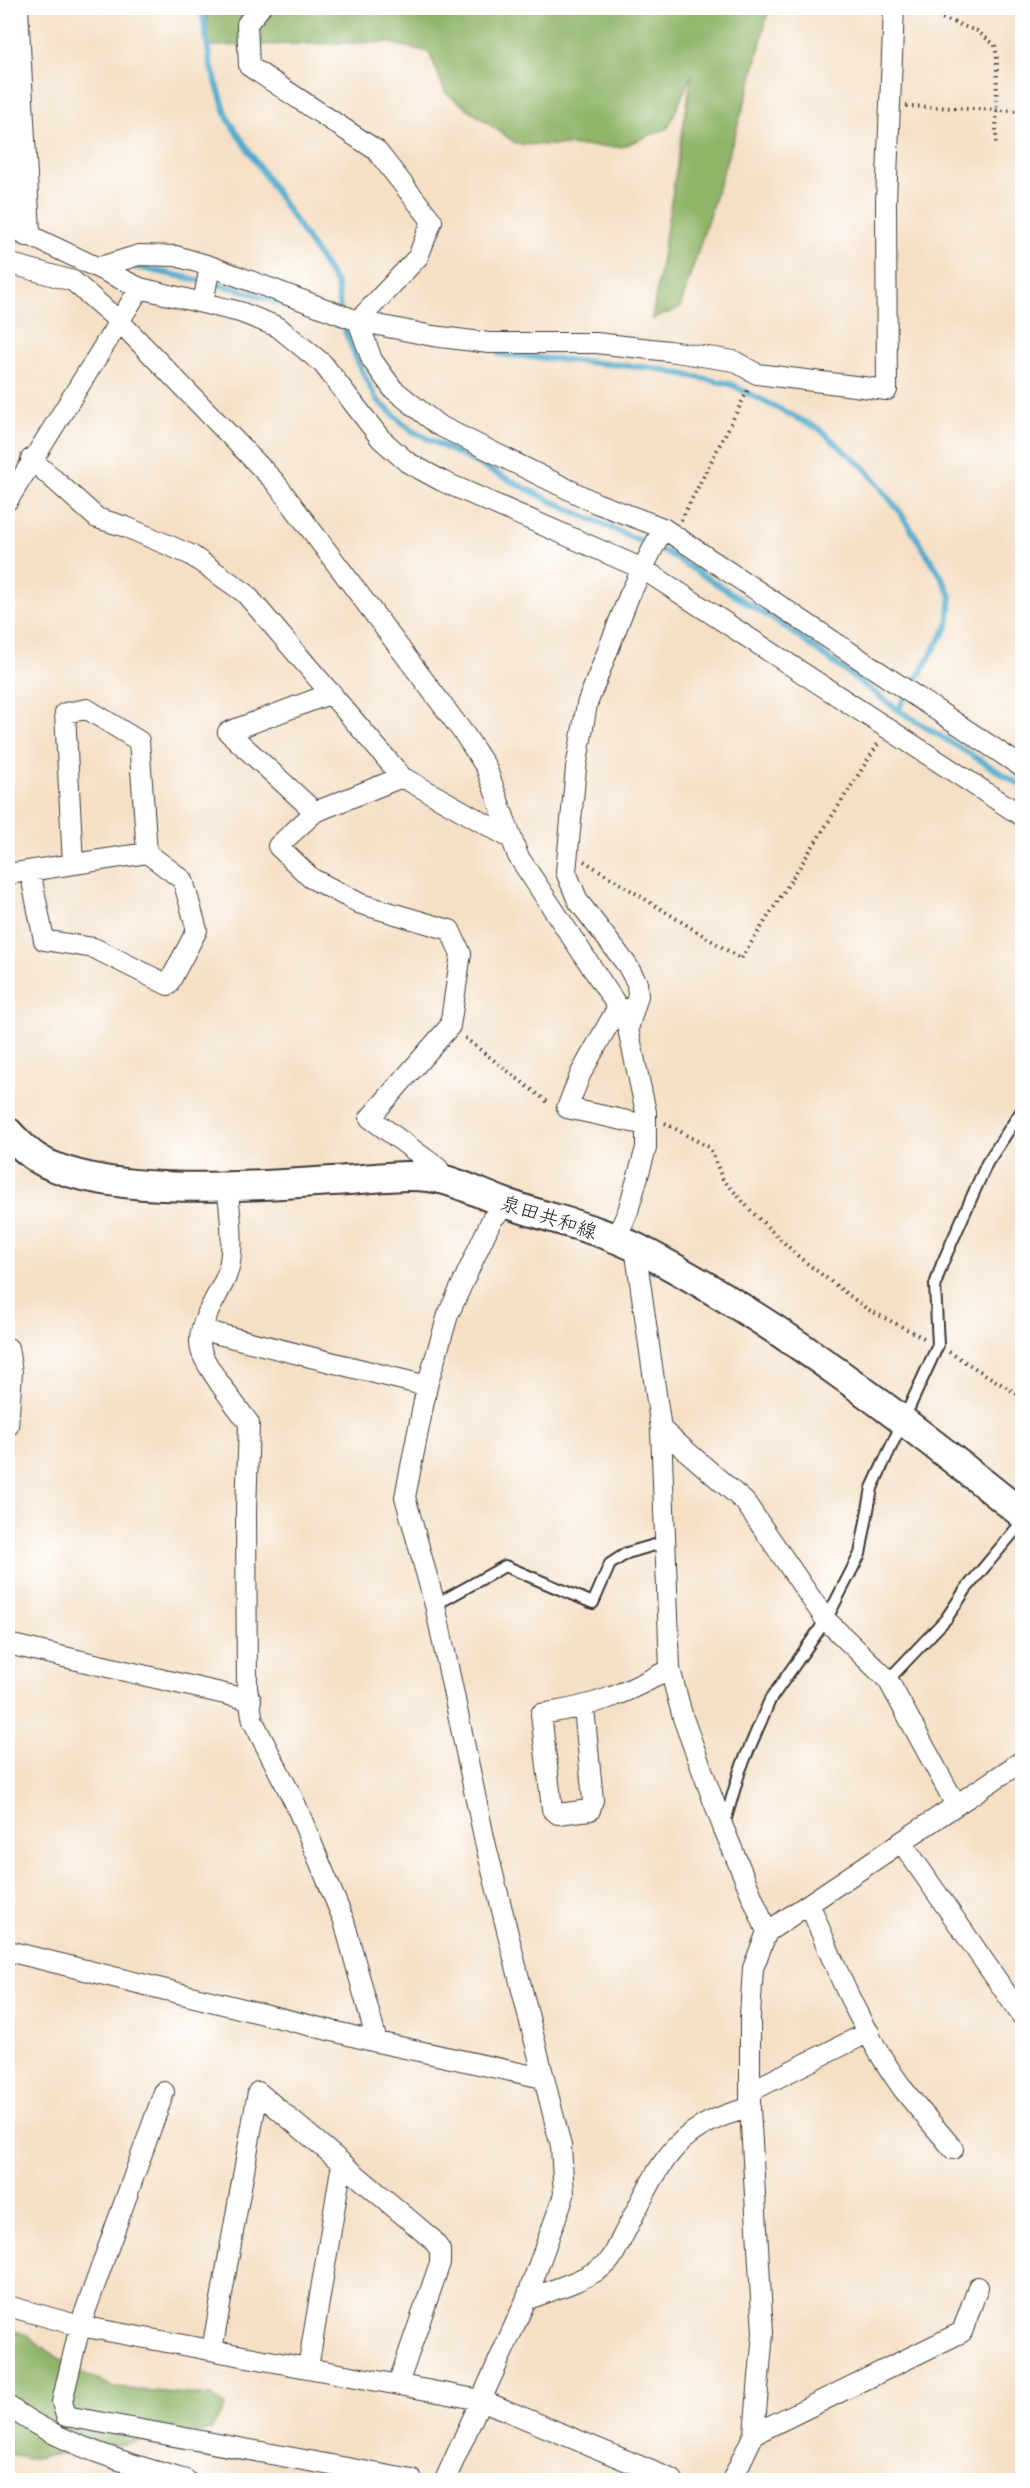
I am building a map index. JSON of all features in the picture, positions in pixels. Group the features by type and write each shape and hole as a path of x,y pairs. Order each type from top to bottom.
{"main road":[{"name":"泉田共和線","path":"8,1132 24,1150 52,1166 96,1179 151,1185 227,1185 406,1177 443,1179 508,1204 626,1243 707,1288 779,1333 903,1421 1023,1514"}],"street":[{"path":"15,8 17,229 140,288 240,312 278,327 323,364 381,439 407,462 441,481 643,569 1023,816"},
{"path":"260,8 247,24 249,66 375,150 432,221 418,257 358,321"},
{"path":"100,267 139,255 176,256 210,266 358,321 433,336 489,343 596,343 669,351 734,361 757,374 887,390 886,201 892,105 894,8"},
{"path":"8,263 73,281 120,322 275,482 465,735 486,767 518,856 625,1010 646,1119 646,1148 628,1211 626,1243 661,1429 670,1669 683,1718 723,1827 767,1932"},
{"path":"204,303 210,266"},
{"path":"8,500 31,459 140,288"},
{"path":"358,321 372,360 393,389 438,425 596,503 665,534 1023,767"},
{"path":"31,459 97,518 126,527 191,555 245,593 402,777 512,839"},
{"path":"646,1119 567,1108 581,1073 625,1010 638,996 637,983 627,964 572,889 566,872 576,768 587,704 643,569 665,534"},
{"path":"315,812 228,732 332,693"},
{"path":"73,864 65,713 87,709 139,741 147,853"},
{"path":"402,777 315,812 278,846 311,878 361,904 450,930 461,954 450,1026 370,1118 438,1168 443,1179"},
{"path":"8,874 147,853 183,880 197,930 168,985 94,948 44,940 30,871"},
{"path":"227,1185 231,1214 227,1276 202,1330 201,1351 230,1398 249,1423 246,1522 247,1688 253,1721 295,1803 344,1921 377,2042"},
{"path":"445,2481 526,2300 564,2195 561,2146 485,1842 435,1605 405,1497 427,1386 448,1315 492,1219 508,1204"},
{"path":"202,1330 427,1386"},
{"path":"8,1348 12,1372 8,1426"},
{"path":"661,1429 745,1502 826,1620 888,1680 956,1805"},
{"path":"8,1644 250,1700"},
{"path":"584,1708 593,1800 590,1810 558,1814 552,1809 541,1714 584,1708 625,1694 670,1669"},
{"path":"732,2481 754,2434 763,2333 750,2099 753,1968 767,1932 1023,1761"},
{"path":"902,1843 1023,2016"},
{"path":"810,1905 836,1970 869,2032 903,2088 953,2149"},
{"path":"8,1951 377,2042 543,2078"},
{"path":"526,2300 575,2281 607,2265 663,2160 691,2133 869,2032"},
{"path":"164,2092 80,2326 62,2402 66,2415 412,2481"},
{"path":"212,2350 258,2092 433,2240 440,2250 440,2263 398,2384"},
{"path":"308,2368 342,2163"},
{"path":"754,2434 962,2332 978,2287"},
{"path":"8,2306 80,2326 481,2400 649,2475 673,2481"},
{"path":"8,2406 33,2425 143,2468 186,2481"}],"lane":[{"path":"723,1827 740,1770 770,1700 826,1620 860,1554 872,1488 938,1345 935,1285 942,1264 987,1163 1023,1110"},
{"path":"888,1680 946,1619 966,1588 1023,1522"},
{"path":"435,1605 505,1566 593,1603 610,1564 627,1553 664,1542"}],"path":[{"path":"914,8 948,19 991,40 995,45 998,60 996,145"},
{"path":"892,105 1023,111"},
{"path":"665,534 757,374"},
{"path":"569,852 741,959 889,727"},
{"path":"450,1026 557,1109 567,1108"},
{"path":"646,1119 710,1148 722,1178 800,1258 867,1309 938,1345 1023,1397"}],"green space":[{"path":"207,8 769,8 750,86 680,308 652,319 692,74 668,128 621,147 517,144 446,93 429,52 386,42 207,46"},
{"path":"8,2328 26,2335 74,2369 115,2388 210,2396 225,2406 211,2430 28,2459 8,2453"}],"waterway":[{"path":"202,8 210,63 228,119 337,285 340,309"},
{"path":"8,237 21,240"},
{"path":"128,265 239,289 342,326"},
{"path":"341,320 376,399 411,430 553,502 669,554 787,628 898,710 1022,786"},
{"path":"499,354 653,368 730,384 819,429 866,469 900,512 940,574 951,596 948,626 898,710"}]}
